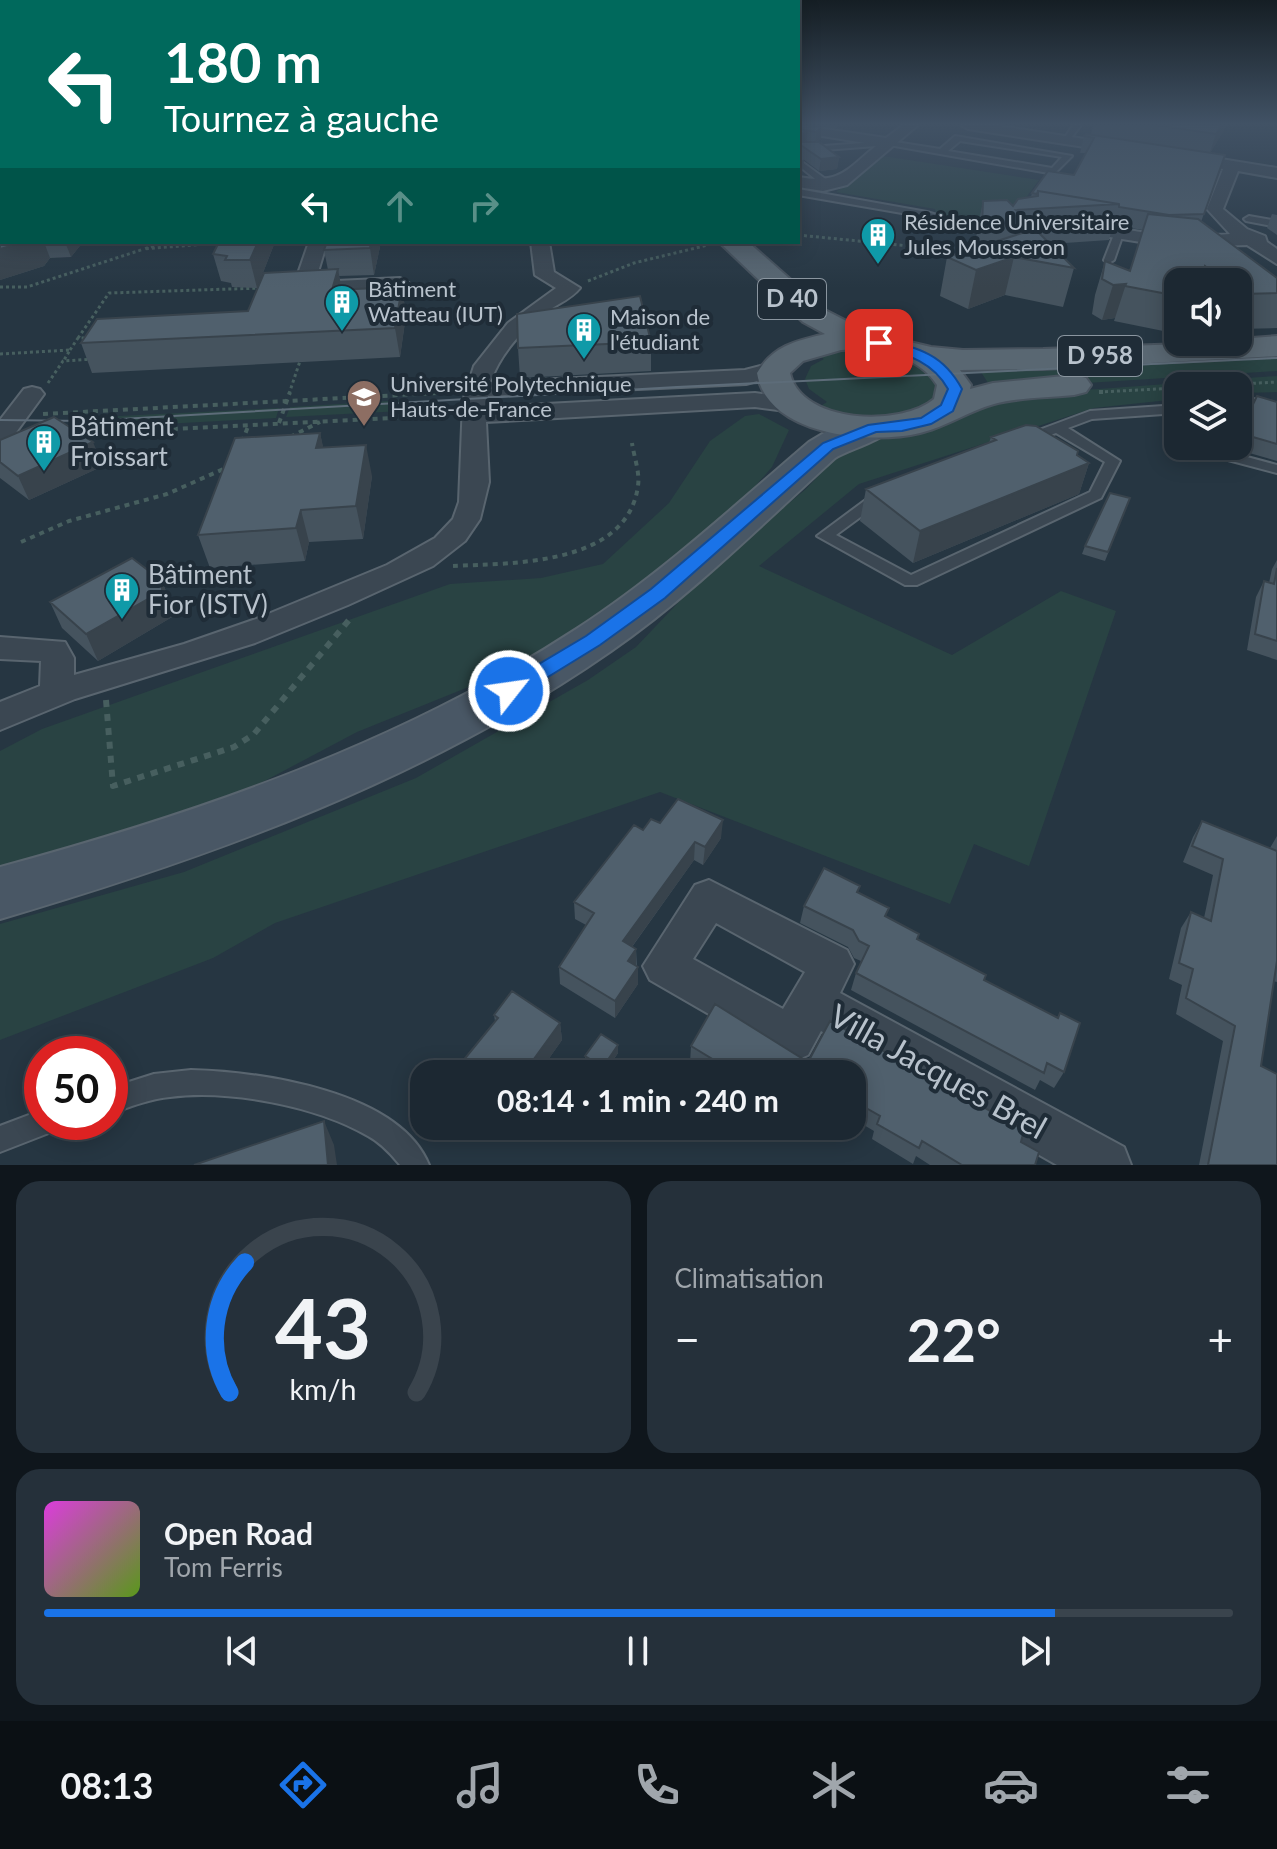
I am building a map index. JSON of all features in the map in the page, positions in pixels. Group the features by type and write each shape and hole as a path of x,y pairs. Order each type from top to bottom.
{"main road":[{"name":"D 40","path":"723,244 785,305 799,326 803,348"},
{"name":"D 40","path":"734,244 810,313 832,328 862,341"},
{"path":"830,341 862,341 895,346 923,356 950,377 955,394 948,408 918,423 873,428 835,422 798,408 777,386 776,369 786,357 803,348 830,341"},
{"name":"D 958","path":"923,356 963,360 1043,359 1277,346"},
{"name":"D 958","path":"948,408 988,394 1042,387 1277,374"},
{"path":"766,498 803,434 798,408"},
{"path":"0,893 187,835 245,813 359,766 482,706 558,663 628,616 701,558 828,446 873,428"}],"street":[{"path":"800,182 828,185 844,179"},
{"path":"1227,179 1215,209 1221,217 1277,258"},
{"path":"1056,223 1204,244"},
{"path":"1277,242 1251,239 1200,241 1277,300"},
{"path":"317,244 304,286 400,284"},
{"path":"540,244 545,275 570,288"},
{"path":"0,717 56,691 239,637 345,595 428,556 456,534 472,510 476,402 492,356 507,336 535,310 570,288"},
{"path":"476,402 746,377 776,369"},
{"path":"476,402 755,400 798,408"},
{"path":"0,437 26,407"},
{"path":"0,648 54,650 58,658 56,691"},
{"name":"Villa Jacques Brel","path":"812,1002 1106,1165"}],"lane":[{"path":"821,179 828,185"},
{"path":"800,192 927,215 969,228 1007,230"},
{"path":"1249,219 1277,224"},
{"path":"1109,260 1118,234"},
{"path":"1252,404 1277,409"},
{"path":"1018,443 1090,415 1164,410"},
{"path":"902,488 873,499 825,536 911,581 1096,495 1113,461 1058,428"},
{"path":"1244,460 1277,469"},
{"path":"128,1096 170,1083 198,1081 252,1087 356,1116 395,1139 416,1165"},
{"path":"0,1139 24,1130"}],"path":[{"path":"800,235 929,248"},
{"path":"0,287 27,287 159,244"},
{"path":"144,249 205,244"},
{"path":"570,288 634,263 713,244"},
{"path":"26,407 63,361 109,293 304,286"},
{"path":"78,338 94,337"},
{"path":"0,354 70,350"},
{"path":"63,361 99,359"},
{"path":"279,423 300,361"},
{"path":"1252,383 1277,382"},
{"path":"26,407 286,401 476,402"},
{"path":"69,434 325,420 476,402"},
{"path":"289,437 325,420"},
{"path":"238,451 249,424"},
{"path":"449,566 549,560 580,550 608,535 626,517 638,487 632,443"},
{"path":"21,542 51,525 176,492 233,465 228,478"},
{"path":"93,703 106,698 113,786 234,747 254,734 347,621 360,614"}],"green space":[{"path":"852,179 1039,180 1008,222 957,213 1009,224 984,226 936,215 935,209 836,192"},
{"path":"866,347 916,361 939,383 938,399 908,416 850,417 819,407 827,402 809,389 805,379 811,366 824,359 816,353"},
{"path":"1266,349 1277,358 1277,371 1164,372 1164,378 992,389 979,369 1166,356 1252,356 1252,350"},
{"path":"1277,376 1277,392 1252,393 1252,378"},
{"path":"1164,384 1164,400 1094,408 859,484 759,566 952,655 1061,591 1116,611 1029,866 974,844 950,904 660,792 275,923 213,958 0,1040 0,924 184,872 416,778 588,680 636,647 714,565 806,489 853,440 935,430 964,414 1017,395"},
{"path":"404,400 403,411 286,417 290,407"},
{"path":"279,408 276,418 72,429 78,418"},
{"path":"759,414 789,430 772,467 714,533 606,618 471,686 357,732 257,785 0,875 0,751 42,729 450,584 541,578 603,564 669,503 710,441 745,416"}],"building":[{"path":"1042,179 1216,179 1204,214 1169,215 1119,207 1119,204 1038,191 1037,194 1032,193"},
{"path":"1038,191 1119,204 1016,210 1032,225 982,227 983,201 1007,200 1013,206 1018,199 1038,196"},
{"path":"1148,214 1198,219 1277,278 1277,293 1252,294 1252,268 1164,268 1164,293 1126,284 1113,285 1102,279 1105,261 1130,271"},
{"path":"1035,229 1074,268 1014,257 976,270 947,257"},
{"path":"0,244 17,244 0,249"},
{"path":"218,244 257,244 250,260 225,260 227,256 213,254"},
{"path":"326,244 371,244 370,248 324,250"},
{"path":"338,269 332,290 402,287 395,328 81,343 97,319 248,311 264,273"},
{"path":"640,296 651,342 518,348 517,314"},
{"path":"1257,396 1277,402 1277,444 1252,437 1252,406"},
{"path":"54,417 93,442 18,476 0,462 0,440"},
{"path":"1026,425 1036,426 1078,451 1077,455 1089,463 920,531 866,489 996,440 991,437"},
{"path":"320,433 316,448 366,445 356,506 301,510 296,528 198,535 235,438"},
{"path":"1110,493 1130,498 1108,552 1085,546"},
{"path":"132,558 162,581 162,591 86,634 50,602"},
{"path":"1277,568 1277,641 1255,634 1264,581 1274,584"},
{"path":"678,799 723,820 705,847 695,842 623,941 636,949 628,961 638,967 615,1001 559,967 594,913 574,902 634,825 643,830 651,819 660,823"},
{"path":"1202,821 1277,851 1277,961 1261,1066 1277,1074 1277,1165 1208,1165 1235,1026 1186,998 1193,969 1179,963 1191,912 1211,921 1223,859 1192,846"},
{"path":"824,868 860,886 857,892 889,908 885,916 919,934 917,939 986,975 984,980 1058,1018 1060,1013 1080,1023 1064,1072 1047,1063 1044,1073 856,973 869,946 859,941 853,930 804,906"},
{"path":"512,991 560,1023 533,1060 464,1060 498,1018 494,1015"},
{"path":"715,1004 805,1060 714,1060 691,1046"},
{"path":"830,1021 1024,1130 1021,1142 1039,1152 1035,1165 962,1165 922,1141 919,1148 877,1124 880,1116 866,1108 866,1060 809,1060"},
{"path":"601,1034 618,1045 608,1060 592,1060 585,1056"},
{"path":"324,1121 328,1165 194,1165"}],"tram line":[{"path":"0,420 86,421 677,387 1277,358"}],"place":[{"name":"Résidence Universitaire Jules Mousseron","path":"878,266"},
{"name":"Bâtiment Watteau (IUT)","path":"342,333"},
{"name":"Maison de l'étudiant","path":"584,361"},
{"name":"Université Polytechnique Hauts-de-France","path":"364,428"},
{"name":"Bâtiment Froissart","path":"44,473"},
{"name":"Bâtiment Fior (ISTV)","path":"122,621"}],"route":[{"path":"509,691 593,641 658,593 828,446 873,428 902,427 926,421 948,408 955,389 945,371 916,353 879,343"}]}
